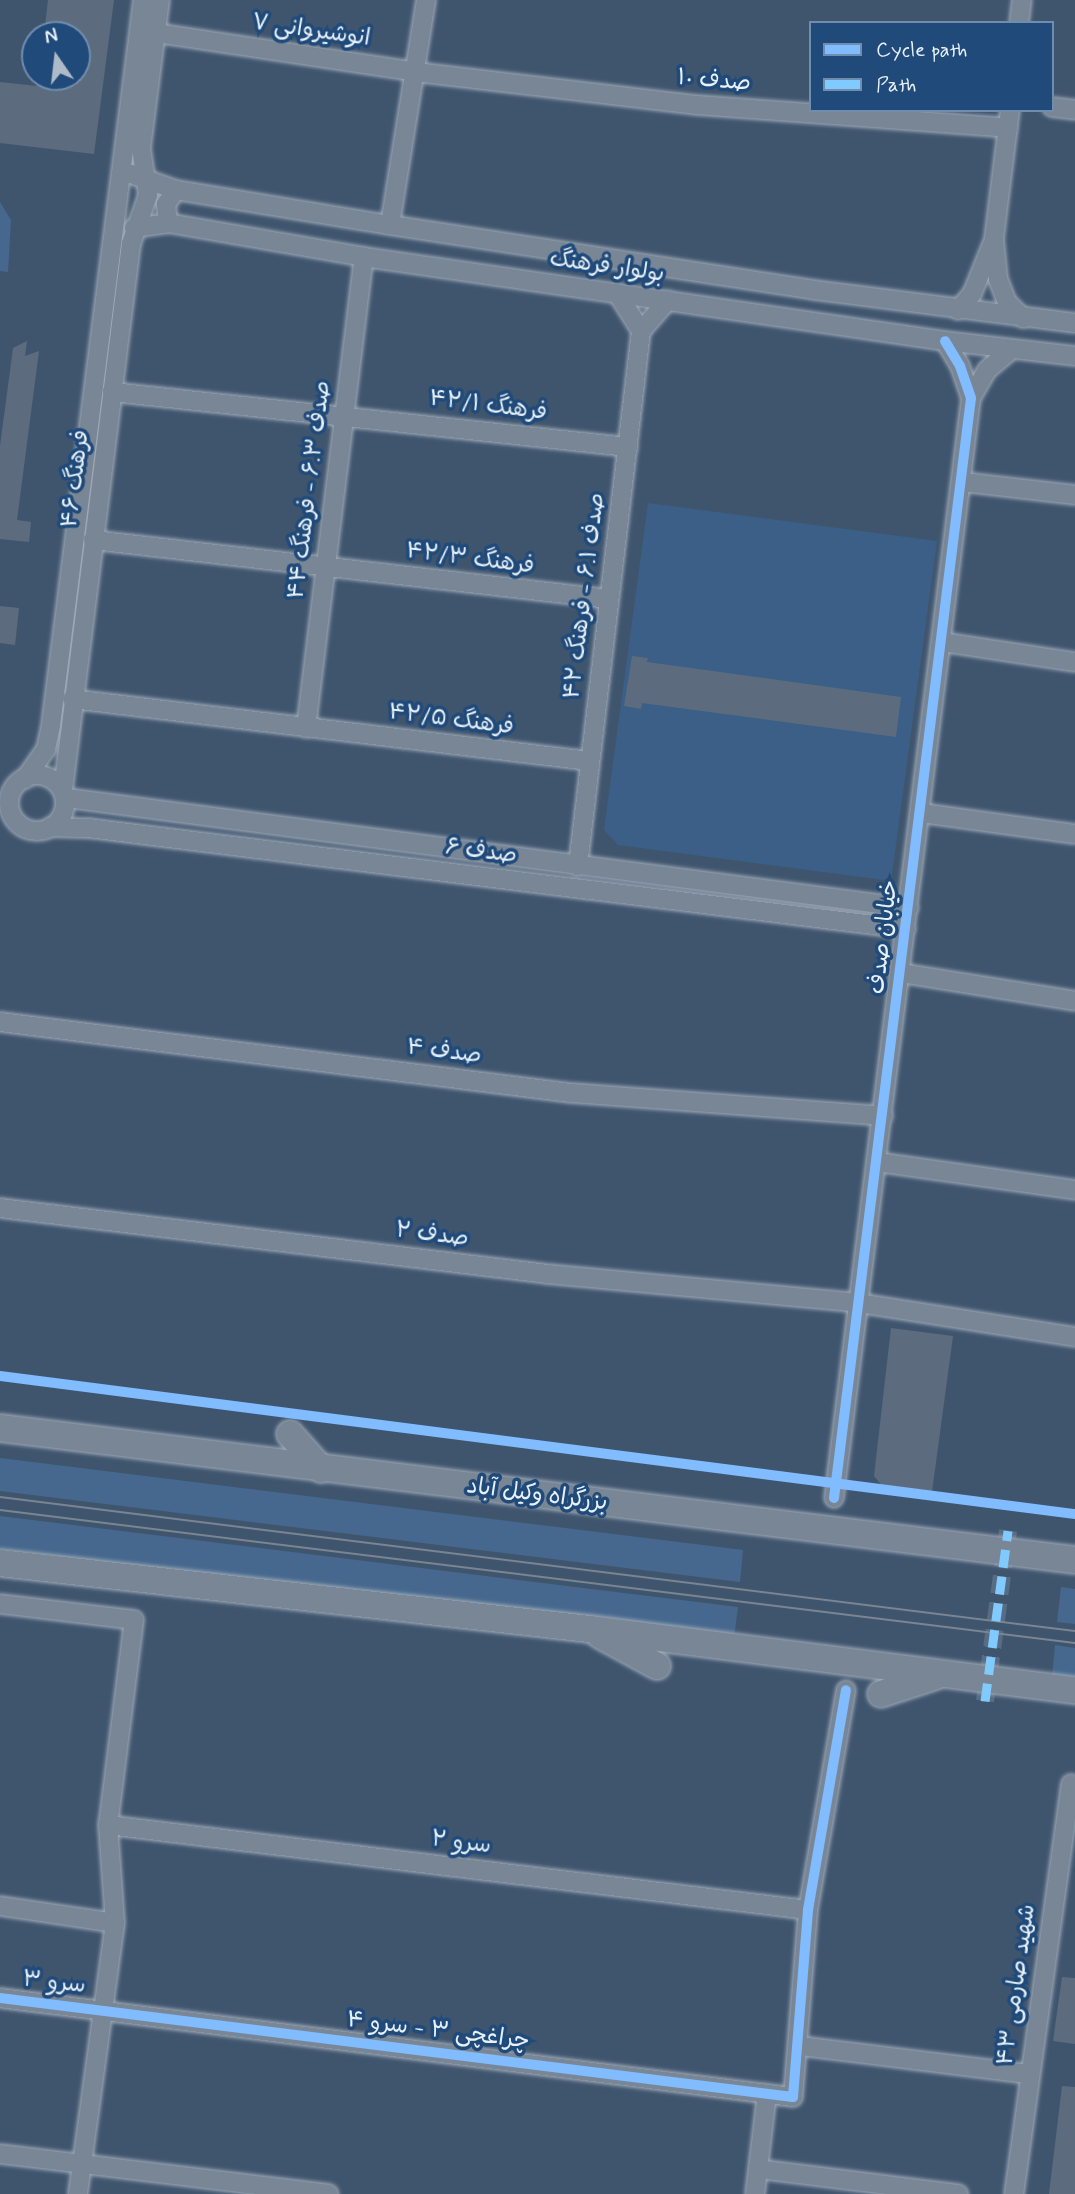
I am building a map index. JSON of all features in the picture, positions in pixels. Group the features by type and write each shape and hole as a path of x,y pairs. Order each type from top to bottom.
{"highway":[{"name":"بزرگراه وکیل آباد","path":"0,1428 1075,1560"},
{"path":"290,1434 321,1469"},
{"path":"0,1563 589,1629 1075,1690"},
{"path":"589,1629 657,1666"},
{"path":"881,1694 947,1673"}],"street":[{"name":"فرهنگ ۴۶","path":"14,783 46,749 51,725 143,0"},
{"name":"فرهنگ ۴۶","path":"65,794 72,699 134,228 148,195 141,148 160,0"},
{"path":"390,225 426,0"},
{"path":"1019,21 1022,0"},
{"name":"انوشیروانی ۷","path":"156,33 416,72"},
{"name":"صدف ۱۰","path":"416,72 697,105 809,110"},
{"path":"1054,107 1075,110"},
{"name":"صدف ۱۰","path":"853,112 1009,119"},
{"path":"1009,119 994,239 998,279 1007,302 1024,318"},
{"name":"بولوار فرهنگ","path":"121,174 145,178 176,190 390,225 814,290 1075,323"},
{"path":"168,223 166,204 176,190"},
{"name":"بولوار فرهنگ","path":"134,228 168,223 364,257 944,341 1075,356"},
{"path":"958,310 972,294 994,239"},
{"name":"صدف ۶.۳ - فرهنگ ۴۴","path":"306,728 364,257"},
{"path":"808,321 814,290"},
{"path":"617,293 641,331 668,300"},
{"name":"صدف ۶.۱ - فرهنگ ۴۲","path":"578,866 641,331"},
{"path":"944,341 960,366 971,398"},
{"path":"971,398 987,370 1011,350"},
{"name":"فرهنگ ۴۲/۱","path":"112,391 628,447"},
{"name":"خیابان صدف","path":"835,1490 971,398"},
{"path":"962,482 1075,495"},
{"name":"فرهنگ ۴۲/۳","path":"93,540 610,599"},
{"path":"942,642 1075,662"},
{"name":"فرهنگ ۴۲/۵","path":"72,699 590,761"},
{"path":"0,823 26,826 50,827 64,816 65,794 48,780 14,783 7,799 8,808 26,826"},
{"name":"صدف ۶","path":"65,794 379,841 909,908"},
{"path":"921,813 1075,834"},
{"name":"صدف ۶","path":"50,827 375,863 906,929"},
{"path":"375,863 379,841"},
{"path":"901,973 1075,1001"},
{"name":"صدف ۴","path":"0,1022 571,1093 883,1116"},
{"path":"877,1162 1075,1190"},
{"name":"صدف ۲","path":"0,1208 548,1274 859,1303 1075,1337"},
{"path":"0,1604 134,1620 108,1825 116,1923 78,2194"},
{"path":"846,1690 808,1910 800,2046 1029,2074"},
{"name":"شهید صارمی ۴۳","path":"1014,2194 1071,1784"},
{"name":"سرو ۲","path":"108,1825 808,1910"},
{"path":"0,1906 116,1923"},
{"name":"سرو ۳","path":"0,1998 103,2009"},
{"name":"چراغچی ۳ - سرو ۴","path":"103,2009 793,2097 800,2046"},
{"path":"755,2194 767,2094"},
{"path":"0,2154 329,2194"},
{"path":"758,2169 958,2194"}],"shaded area":[{"path":"0,202 11,220 8,272 0,271"},
{"path":"648,503 937,541 892,874 884,880 618,845 604,830"},
{"path":"0,1458 743,1550 740,1582 0,1491"},
{"path":"0,1516 738,1607 734,1638 0,1549"},
{"path":"1061,1587 1075,1589 1075,1624 1057,1622"},
{"path":"1055,1645 1075,1648 1075,1679 1052,1676"}],"building":[{"path":"48,0 114,0 94,154 0,143 0,82 21,84 21,91 91,91 91,21 46,21"},
{"path":"27,341 25,356 39,351 17,520 31,522 29,542 0,539 0,446 13,348"},
{"path":"0,606 19,608 15,645 0,643"},
{"path":"632,656 648,658 647,662 901,697 896,737 642,703 641,709 624,706"},
{"path":"891,1328 953,1336 932,1492 883,1487 874,1476"},
{"path":"1062,1977 1075,1978 1075,2044 1053,2041"},
{"path":"1062,2086 1075,2087 1075,2194 1049,2194"}],"tunnel":[{"path":"985,1701 1008,1531"}],"tram line":[{"path":"0,1497 1075,1631"},
{"path":"0,1510 1075,1643"}],"marked path":[{"path":"985,1701 1008,1531"}],"cycle path":[{"path":"834,1498 971,398 960,366 945,341"},
{"path":"0,1376 1075,1514"},
{"path":"0,1998 793,2097 808,1910 846,1690"}]}
